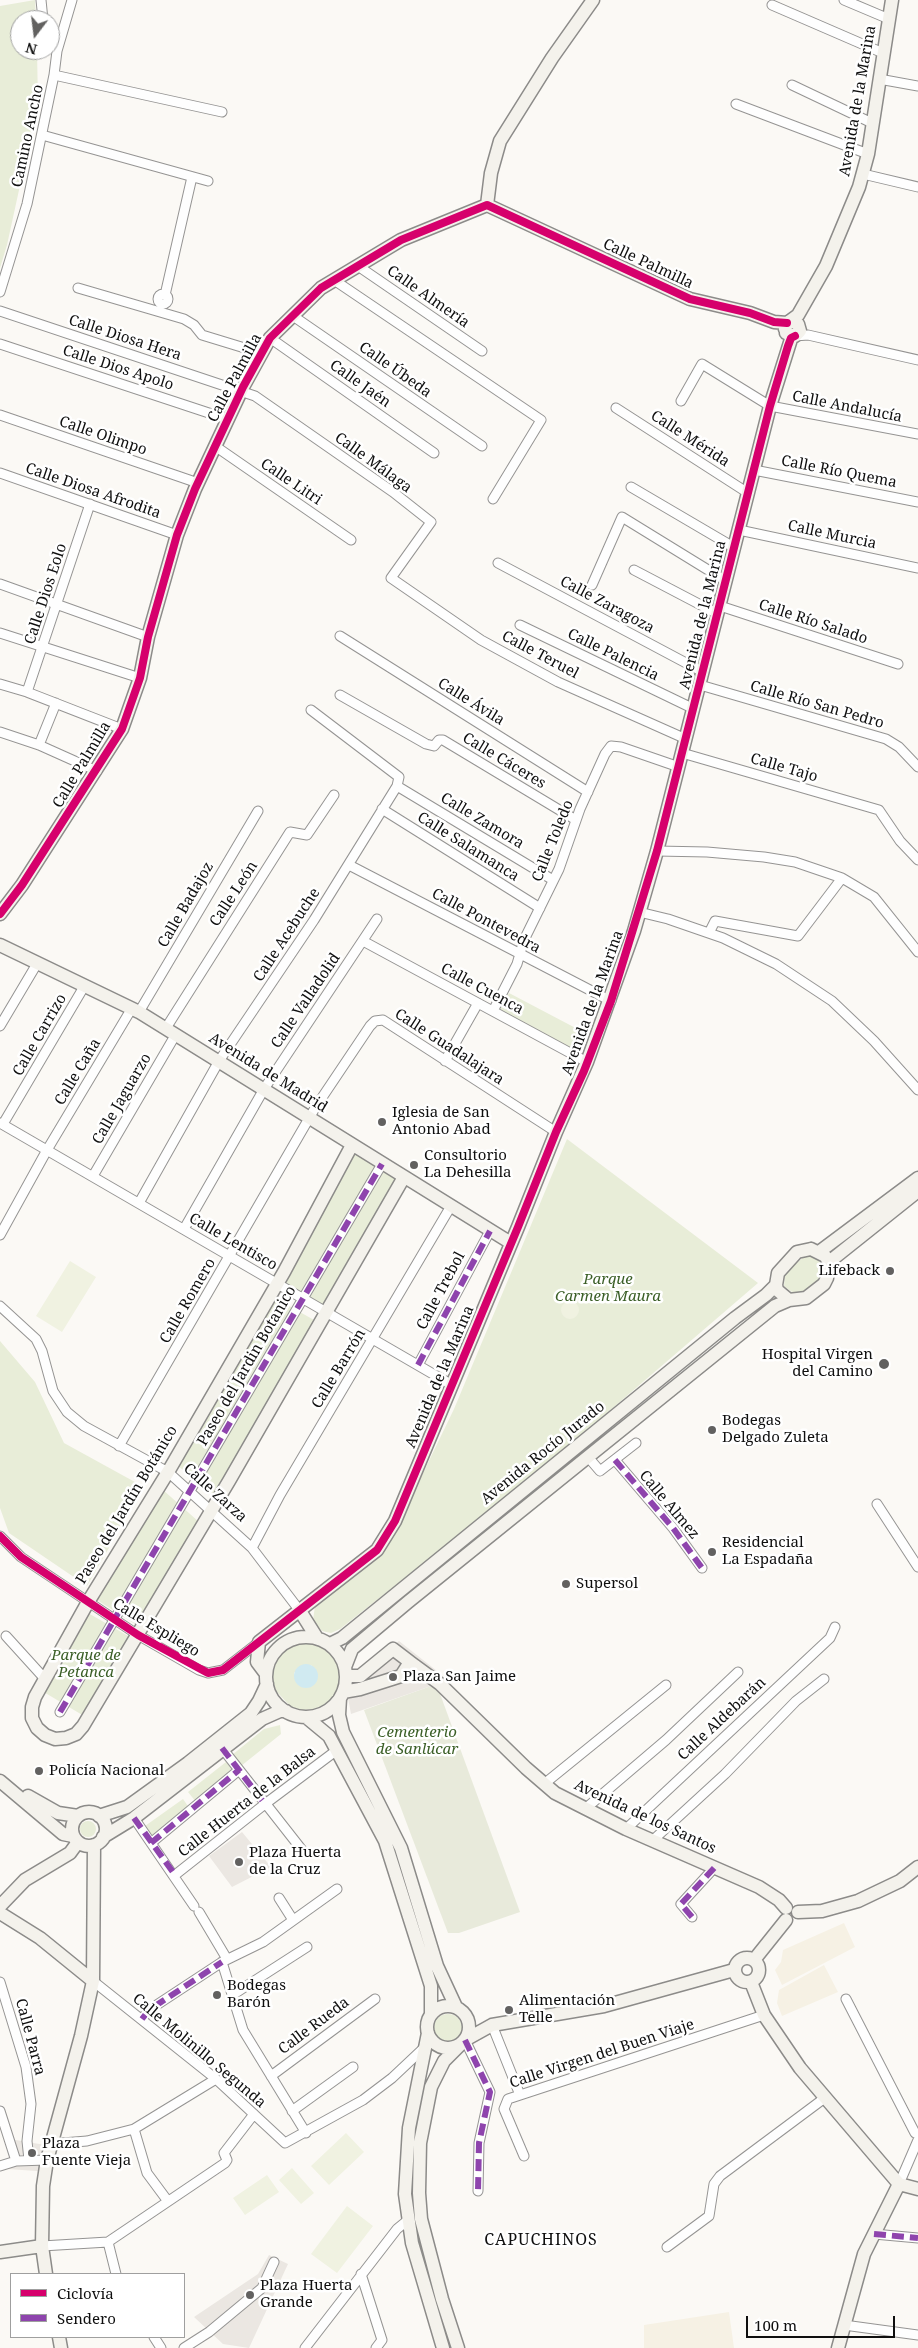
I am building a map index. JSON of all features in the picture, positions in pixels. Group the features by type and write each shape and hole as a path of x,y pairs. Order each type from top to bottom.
{"street":[{"name":"Camino Ancho","path":"60,41 72,0"},
{"path":"487,205 491,173 500,141 552,58 593,0"},
{"path":"844,0 889,19"},
{"name":"Avenida de la Marina","path":"300,1611 377,1550 395,1521 556,1132 588,1062 610,1001 657,851 770,406 792,329 826,266 843,229 863,174 868,154 892,0"},
{"path":"772,5 883,53"},
{"name":"Camino Ancho","path":"0,292 28,204 56,60"},
{"path":"54,75 222,112"},
{"path":"879,79 918,86"},
{"path":"792,85 872,123"},
{"path":"736,104 868,154"},
{"path":"42,134 208,181"},
{"path":"863,174 918,187"},
{"path":"161,308 169,300 165,295 192,177"},
{"name":"Calle Palmilla","path":"0,914 22,885 122,729 140,678 148,637 177,535 198,483 241,391 270,338 321,288 401,240 487,205 690,299 750,313 792,329"},
{"name":"Calle Almería","path":"358,266 482,351"},
{"path":"334,280 541,420 493,500"},
{"path":"78,288 161,308 194,325 202,335 262,353"},
{"name":"Calle Diosa Hera","path":"0,311 241,391"},
{"name":"Calle Úbeda","path":"292,316 482,446"},
{"path":"792,329 918,360"},
{"name":"Calle Jaén","path":"270,338 434,453"},
{"name":"Calle Dios Apolo","path":"0,344 227,419"},
{"path":"681,401 702,364 770,406"},
{"name":"Calle Málaga","path":"241,391 254,396 393,492 431,522 391,578"},
{"name":"Calle Andalucía","path":"770,406 918,434"},
{"name":"Calle Mérida","path":"616,408 748,493"},
{"name":"Calle Olimpo","path":"0,415 198,483"},
{"name":"Calle Litri","path":"215,446 351,540"},
{"name":"Calle Río Quema","path":"754,470 918,502"},
{"name":"Calle Diosa Afrodita","path":"0,473 177,535"},
{"path":"632,487 735,548"},
{"name":"Calle Dios Eolo","path":"27,692 90,504"},
{"path":"592,585 622,517 726,581"},
{"name":"Calle Murcia","path":"739,530 918,568"},
{"name":"Calle Zaragoza","path":"498,563 703,672"},
{"name":"Calle Río Salado","path":"634,570 719,610 898,664"},
{"name":"Calle Teruel","path":"391,578 481,640 558,682 686,739"},
{"path":"0,584 148,637"},
{"name":"Calle Palencia","path":"520,625 694,709"},
{"path":"0,633 140,678"},
{"name":"Calle Ávila","path":"340,636 588,792"},
{"path":"0,684 27,692 122,729"},
{"name":"Calle Río San Pedro","path":"700,685 886,738 899,747 918,767"},
{"name":"Calle Cáceres","path":"340,695 426,744 434,746 439,740 443,740 576,820"},
{"path":"39,745 56,703"},
{"path":"311,710 399,777 397,786"},
{"path":"0,732 39,745 96,771"},
{"name":"Calle Toledo","path":"492,1011 520,955 524,940 553,880 588,792 611,746 621,747 679,767"},
{"name":"Calle Tajo","path":"682,753 878,810 918,860"},
{"name":"Calle Acebuche","path":"139,1203 219,1062 349,865 397,786"},
{"name":"Calle Zamora","path":"397,786 553,880"},
{"name":"Calle León","path":"171,1031 290,832 307,835 334,795"},
{"name":"Calle Salamanca","path":"382,809 540,908"},
{"name":"Calle Badajoz","path":"136,1010 258,811"},
{"path":"657,851 707,852 764,857 795,862 842,878 874,898 918,952"},
{"name":"Calle Pontevedra","path":"349,865 610,1001"},
{"path":"709,933 715,921 798,936 842,878"},
{"path":"639,912 668,919 709,933 776,964 832,1001 874,1041 918,1090"},
{"name":"Calle Valladolid","path":"184,1229 264,1089 377,919"},
{"name":"Calle Cuenca","path":"363,941 588,1062"},
{"name":"Avenida de Madrid","path":"0,945 136,1010 511,1243"},
{"path":"0,1026 38,962"},
{"name":"Calle Carrizo","path":"2,1123 85,985"},
{"path":"445,1061 478,1003"},
{"name":"Calle Caña","path":"47,1150 136,1010"},
{"name":"Calle Guadalajara","path":"310,1118 370,1026 375,1021 383,1020 556,1132"},
{"name":"Calle Jaguarzo","path":"92,1176 171,1031"},
{"name":"Calle Romero","path":"119,1446 310,1118"},
{"name":"Calle Lentisco","path":"2,1123 452,1385"},
{"name":"Paseo del Jardín Botánico","path":"352,1145 168,1472 88,1602 45,1679 33,1702 31,1713 34,1723 40,1732 50,1738 60,1739 71,1737 83,1726 138,1635 404,1177"},
{"path":"0,1235 47,1150"},
{"name":"Paseo del Jardin Botanico","path":"60,1712 382,1164"},
{"path":"819,1252 918,1178"},
{"path":"829,1262 918,1191"},
{"name":"Calle Barrón","path":"252,1548 280,1495 451,1206"},
{"name":"Calle Trebol","path":"418,1366 490,1231"},
{"path":"811,1250 819,1252 829,1262 830,1270 824,1284 806,1298 789,1300 780,1294 776,1285 778,1273 797,1252 811,1250"},
{"name":"Avenida Rocío Jurado","path":"330,1644 342,1638 776,1285"},
{"name":"Avenida Rocío Jurado","path":"346,1672 352,1649 775,1306 789,1300"},
{"name":"Calle Zarza","path":"0,1306 36,1339 42,1352 53,1391 66,1412 84,1426 168,1472 252,1548 300,1611 317,1638"},
{"path":"588,1457 600,1471 636,1443"},
{"name":"Calle Almez","path":"614,1460 673,1528 702,1568"},
{"path":"877,1504 918,1567"},
{"name":"Calle Espliego","path":"0,1536 21,1557 138,1635 208,1673 223,1670 300,1611"},
{"path":"287,1621 309,1625"},
{"name":"Calle Aldebarán","path":"626,1829 830,1638 835,1627"},
{"path":"6,1636 45,1679"},
{"path":"99,1816 127,1807 188,1763 251,1713 259,1701 274,1652 283,1644 293,1638 317,1638 330,1644 342,1658 346,1672 339,1715 343,1732 401,1848 437,1966 456,2007 466,2016 492,2026 520,2095"},
{"path":"259,1642 257,1662 277,1704 286,1711"},
{"path":"306,1717 319,1715 331,1708 342,1695 401,1676 410,1662 393,1649 360,1676 346,1672"},
{"path":"237,1659 257,1662"},
{"name":"Avenida de los Santos","path":"410,1662 440,1684 544,1784 585,1809 626,1829 759,1887 779,1900 790,1914"},
{"path":"368,1669 375,1684"},
{"path":"585,1809 666,1740 738,1672"},
{"path":"652,1840 725,1774 796,1701 824,1679"},
{"path":"544,1784 666,1685"},
{"path":"0,1781 63,1834 83,1844 98,1841 134,1818 222,1748 262,1719 280,1711 306,1717 324,1730 337,1750 385,1841 431,1986 431,2015"},
{"path":"222,1748 264,1804 302,1850"},
{"name":"Calle Huerta de la Balsa","path":"174,1875 264,1804 337,1750"},
{"path":"151,1843 240,1770"},
{"path":"0,1777 58,1813 78,1816 91,1812 99,1816 105,1828 98,1841 93,1981 81,2036 47,2160 42,2246 46,2273"},
{"path":"0,1906 25,1880 70,1853 76,1839 72,1825 78,1816"},
{"path":"134,1818 197,1909 224,1960 234,1994 238,2021 306,2133 363,2100 392,2078 426,2046"},
{"path":"692,1917 681,1904 715,1867"},
{"path":"754,1960 790,1914 822,1911 858,1901 900,1881 918,1868"},
{"path":"142,2019 149,2010 224,1960 263,1942 337,1889"},
{"path":"279,1898 293,1920"},
{"path":"0,1913 40,1938 93,1981"},
{"path":"234,1994 308,1947"},
{"path":"741,1959 754,1960 759,1966 759,1974 751,1982 739,1980 734,1970 736,1964 741,1959"},
{"path":"428,2033 431,2039 441,2047 454,2047 492,2026 604,2006 734,1970"},
{"name":"Calle Molinillo Segunda","path":"93,1981 216,2079 285,2143 306,2133"},
{"name":"Calle Parra","path":"0,1982 26,2067 31,2104 27,2141 29,2160"},
{"path":"751,1982 764,2015 800,2068 899,2184 918,2189"},
{"name":"Calle Rueda","path":"271,2076 375,1999"},
{"path":"846,1999 915,2133 918,2134"},
{"path":"443,2348 412,2243 408,2220 406,2194 408,2136 426,2046 428,2020 431,2015 442,2007 456,2007"},
{"name":"Calle Virgen del Buen Viaje","path":"524,2156 504,2109 508,2100 764,2015"},
{"path":"458,2348 442,2299 421,2218 419,2193 420,2143 431,2087 444,2061 462,2042 469,2028 466,2016"},
{"path":"462,2042 490,2092 479,2143 478,2191"},
{"path":"292,2111 354,2067"},
{"path":"50,2144 87,2141 134,2129 216,2079"},
{"path":"667,2247 709,2216 714,2184 720,2176 826,2097"},
{"path":"0,2111 16,2161"},
{"path":"0,2252 42,2246 108,2242 167,2200 225,2163 227,2160 224,2153 254,2114"},
{"path":"134,2129 147,2173 167,2200"},
{"path":"838,2348 864,2254 899,2184 918,2140"},
{"path":"0,2166 16,2161 47,2160"},
{"path":"305,2348 397,2229 408,2220"},
{"path":"874,2234 918,2238"},
{"path":"108,2242 116,2273"},
{"path":"184,2348 209,2332 262,2288 274,2262"},
{"path":"361,2274 380,2345"},
{"path":"844,2325 918,2335"}],"shaded area":[{"name":"Plaza San Jaime","path":"399,1641 437,1671 431,1686 351,1714 348,1698 350,1681 357,1672"},
{"name":"Plaza Huerta de la Cruz","path":"242,1832 271,1867 232,1887 209,1856"},
{"path":"844,1923 855,1947 782,1985 775,1970 781,1962 783,1950"},
{"path":"824,1965 838,1992 782,2016 777,2003 779,1990"},
{"name":"Plaza Fuente Vieja","path":"4,2138 57,2147 52,2172 7,2169 2,2160 11,2158"},
{"name":"Plaza Huerta Grande","path":"269,2255 288,2264 249,2348 223,2344 194,2317 258,2274"},
{"path":"729,2312 734,2348 644,2348 644,2325"}],"green space":[{"path":"35,0 36,10 10,10 10,60 37,60 38,103 7,245 0,268 0,6"},
{"path":"509,993 587,1034 579,1053 499,1010"},
{"name":"Parque Carmen Maura","path":"567,1139 758,1283 529,1480 340,1629 331,1633 322,1631 313,1620 315,1606 376,1560 398,1525 454,1409"},
{"path":"352,1145 404,1177 325,1312 277,1283"},
{"path":"804,1257 816,1257 824,1268 821,1279 802,1294 796,1295 784,1286 785,1272"},
{"path":"70,1261 96,1277 62,1332 36,1316"},
{"path":"620,1285 628,1285 633,1290 631,1301 620,1303 615,1298 615,1290"},
{"path":"275,1298 314,1320 216,1496 178,1466"},
{"path":"570,1301 576,1304 579,1310 576,1316 570,1319 564,1316 561,1310 564,1304"},
{"path":"0,1341 35,1382 64,1443 144,1487 87,1586 9,1533 0,1508"},
{"path":"162,1489 199,1522 138,1626 97,1600"},
{"name":"Parque de Petanca","path":"88,1613 130,1637 84,1716 42,1691"},
{"path":"304,1642 315,1644 326,1648 334,1656 339,1666 338,1688 332,1698 324,1705 302,1710 291,1707 276,1691 272,1681 277,1659 293,1645","holes":["302,1665 311,1665 315,1669 309,1687 303,1687 295,1679 294,1673"]},
{"name":"Cementerio de Sanlúcar","path":"431,1686 439,1691 520,1912 459,1933 448,1933 364,1710"},
{"path":"280,1725 281,1734 241,1766 232,1755 264,1729"},
{"path":"226,1762 235,1772 196,1802 188,1792"},
{"path":"183,1799 190,1809 153,1837 145,1826"},
{"path":"85,1821 91,1821 96,1826 94,1835 85,1837 80,1832 80,1826"},
{"path":"448,2014 458,2018 462,2028 458,2038 448,2042 438,2038 434,2028 438,2018"},
{"path":"346,2133 364,2152 329,2185 311,2166"},
{"path":"292,2168 314,2193 301,2204 279,2180"},
{"path":"267,2175 279,2192 245,2215 233,2198"},
{"path":"347,2206 373,2226 337,2273 311,2254"}],"water":[{"path":"306,1664 314,1668 318,1676 314,1684 306,1688 298,1684 294,1676 298,1668"}],"marked path":[{"path":"60,1712 382,1164"},
{"path":"418,1365 490,1231"},
{"path":"615,1460 673,1528 702,1568"},
{"path":"222,1748 265,1804"},
{"path":"151,1843 239,1770"},
{"path":"134,1818 175,1875"},
{"path":"692,1917 681,1904 715,1867"},
{"path":"142,2019 149,2010 222,1962"},
{"path":"465,2040 490,2092 479,2143 478,2191"},
{"path":"874,2234 918,2238"}],"cycle path":[{"path":"0,914 22,885 122,729 140,678 148,637 177,535 195,489 243,387 270,338 321,288 401,240 487,205 690,299 750,313 774,322 787,323"},
{"path":"0,1536 21,1557 138,1635 208,1673 223,1670 377,1550 395,1521 556,1132 584,1071 611,1001 657,851 770,406 788,346 791,338 795,336"}],"place":[{"name":"Iglesia de San Antonio Abad","path":"382,1122"},
{"name":"Consultorio La Dehesilla","path":"414,1165"},
{"name":"Lifeback","path":"890,1271"},
{"name":"Hospital Virgen del Camino","path":"884,1364"},
{"name":"Bodegas Delgado Zuleta","path":"712,1430"},
{"name":"Residencial La Espadaña","path":"712,1552"},
{"name":"Supersol","path":"566,1584"},
{"name":"Plaza San Jaime","path":"393,1677"},
{"name":"Policía Nacional","path":"39,1771"},
{"name":"Plaza Huerta de la Cruz","path":"239,1862"},
{"name":"Bodegas Barón","path":"217,1995"},
{"name":"Alimentación Telle","path":"509,2010"},
{"name":"Plaza Fuente Vieja","path":"32,2153"},
{"name":"Plaza Huerta Grande","path":"250,2295"}],"district":[{"name":"CAPUCHINOS","path":"541,2240"}]}
